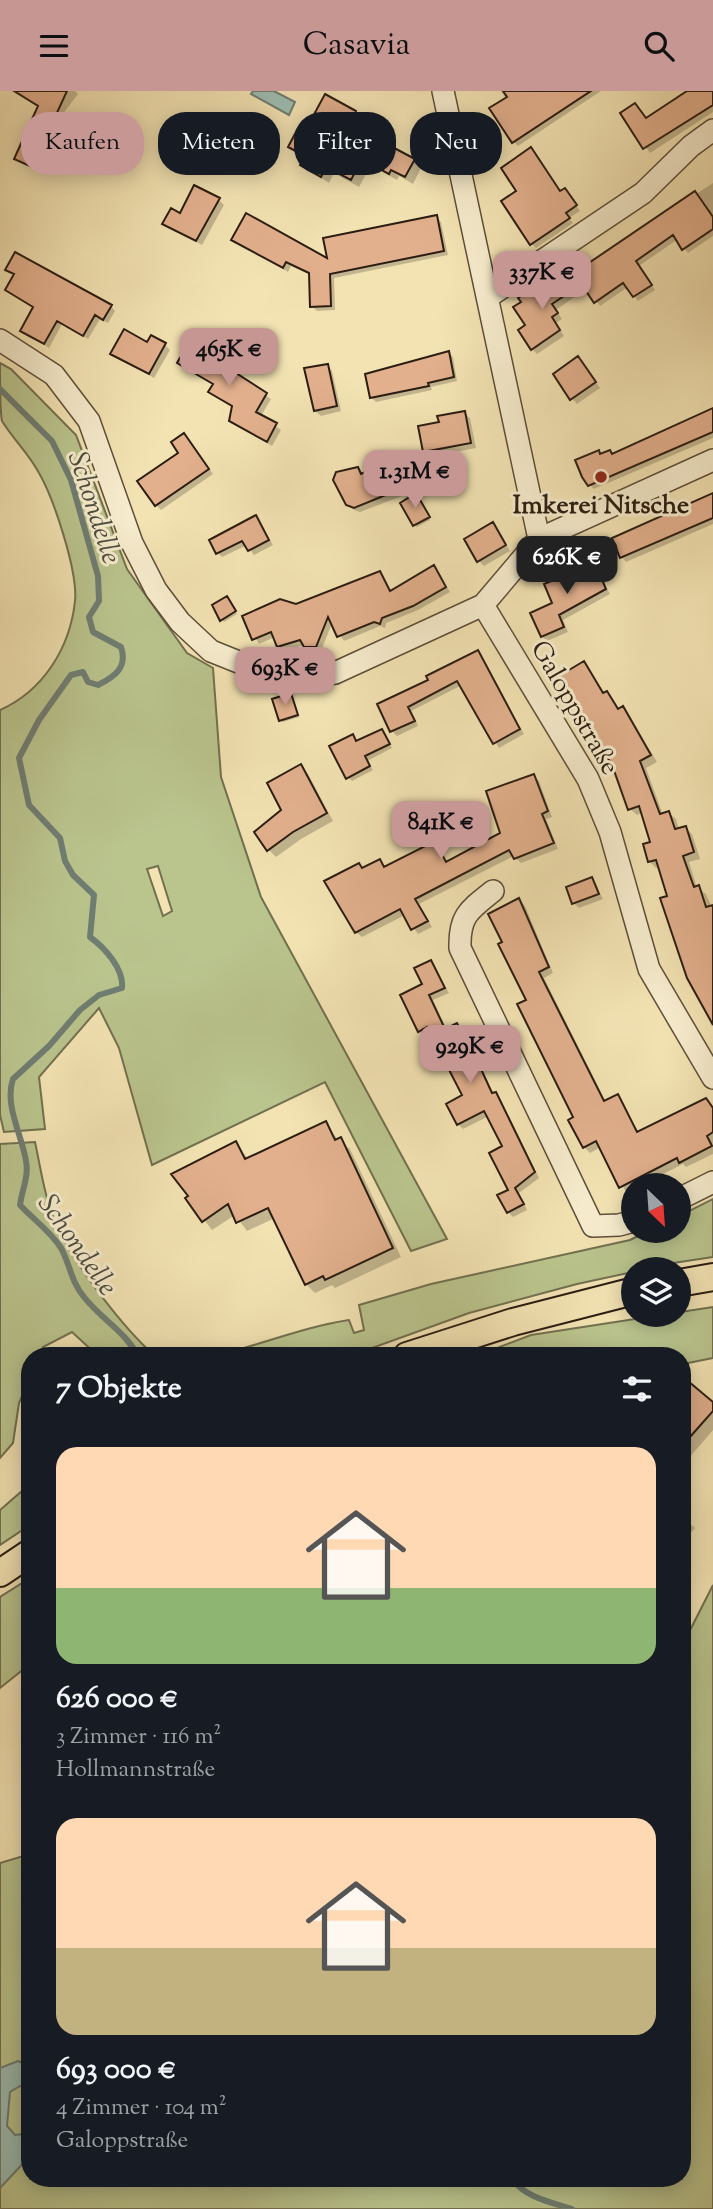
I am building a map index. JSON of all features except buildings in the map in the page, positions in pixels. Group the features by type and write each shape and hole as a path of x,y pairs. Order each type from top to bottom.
{"main road":[{"path":"691,1281 713,1277"},
{"path":"435,1347 513,1322 621,1294"},
{"path":"0,1573 21,1559"}],"street":[{"path":"443,91 539,539"},
{"path":"488,297 643,193 713,130"},
{"path":"0,339 54,375 89,421 132,543 156,590 180,622 211,651 256,669 295,678 335,673 484,605 539,539 713,460"},
{"name":"Galoppstraße","path":"484,605 588,779 610,832 649,969 713,1078"},
{"path":"493,891 469,909 459,927 460,948 593,1226 621,1224"},
{"path":"691,1193 713,1182"}],"green space":[{"path":"0,363 11,369 76,435 127,569 187,653 213,668 221,777 261,897 447,1239 411,1251 325,1082 152,1165 119,1048 99,1008 39,1077 45,1129 4,1132 0,1115 0,710 29,692 52,666 67,635 75,601 75,588 64,536 45,485 35,466 2,421","holes":["158,866 172,911 163,916 147,869"]},
{"path":"35,1142 49,1206 65,1241 101,1295 146,1347 88,1347 72,1332 43,1347 21,1347 21,1398 13,1443 0,1458 0,1144"},
{"path":"713,1199 713,1257 691,1260 691,1257 621,1257 621,1275 469,1313 375,1347 246,1347 349,1320 354,1333 364,1330 359,1305 431,1284 621,1242 691,1243 691,1210"},
{"path":"713,1307 713,1358 691,1362 691,1347 500,1347 531,1335 621,1321 621,1327 691,1327 691,1310"},
{"path":"21,1492 21,1531 0,1545 0,1510"},
{"path":"21,1584 21,1671 0,1688 0,1597"},
{"path":"713,1585 713,2209 0,2209 0,1863 21,1857 21,2187 691,2187 691,1628"}],"water":[{"path":"253,91 274,91 295,102 289,115 251,94"},
{"path":"21,2062 21,2086 10,2092 7,2126 15,2135 21,2134 21,2166 0,2188 0,2068"}],"waterway":[{"name":"Schondelle","path":"0,389 52,441 71,480 98,576 99,601 89,617 93,632 121,647 123,654 118,671 98,685 88,682 83,672 71,675 39,720 19,758 29,805 60,838 65,861 73,875 94,895 90,937 112,959 122,981 122,988 99,995 80,1010 49,1046 13,1079 12,1110 27,1167 20,1205 57,1242 84,1297 133,1347"},
{"name":"Schondelle","path":"520,2187 532,2195 572,2209"}],"place":[{"name":"Imkerei Nitsche","path":"601,477"}]}
